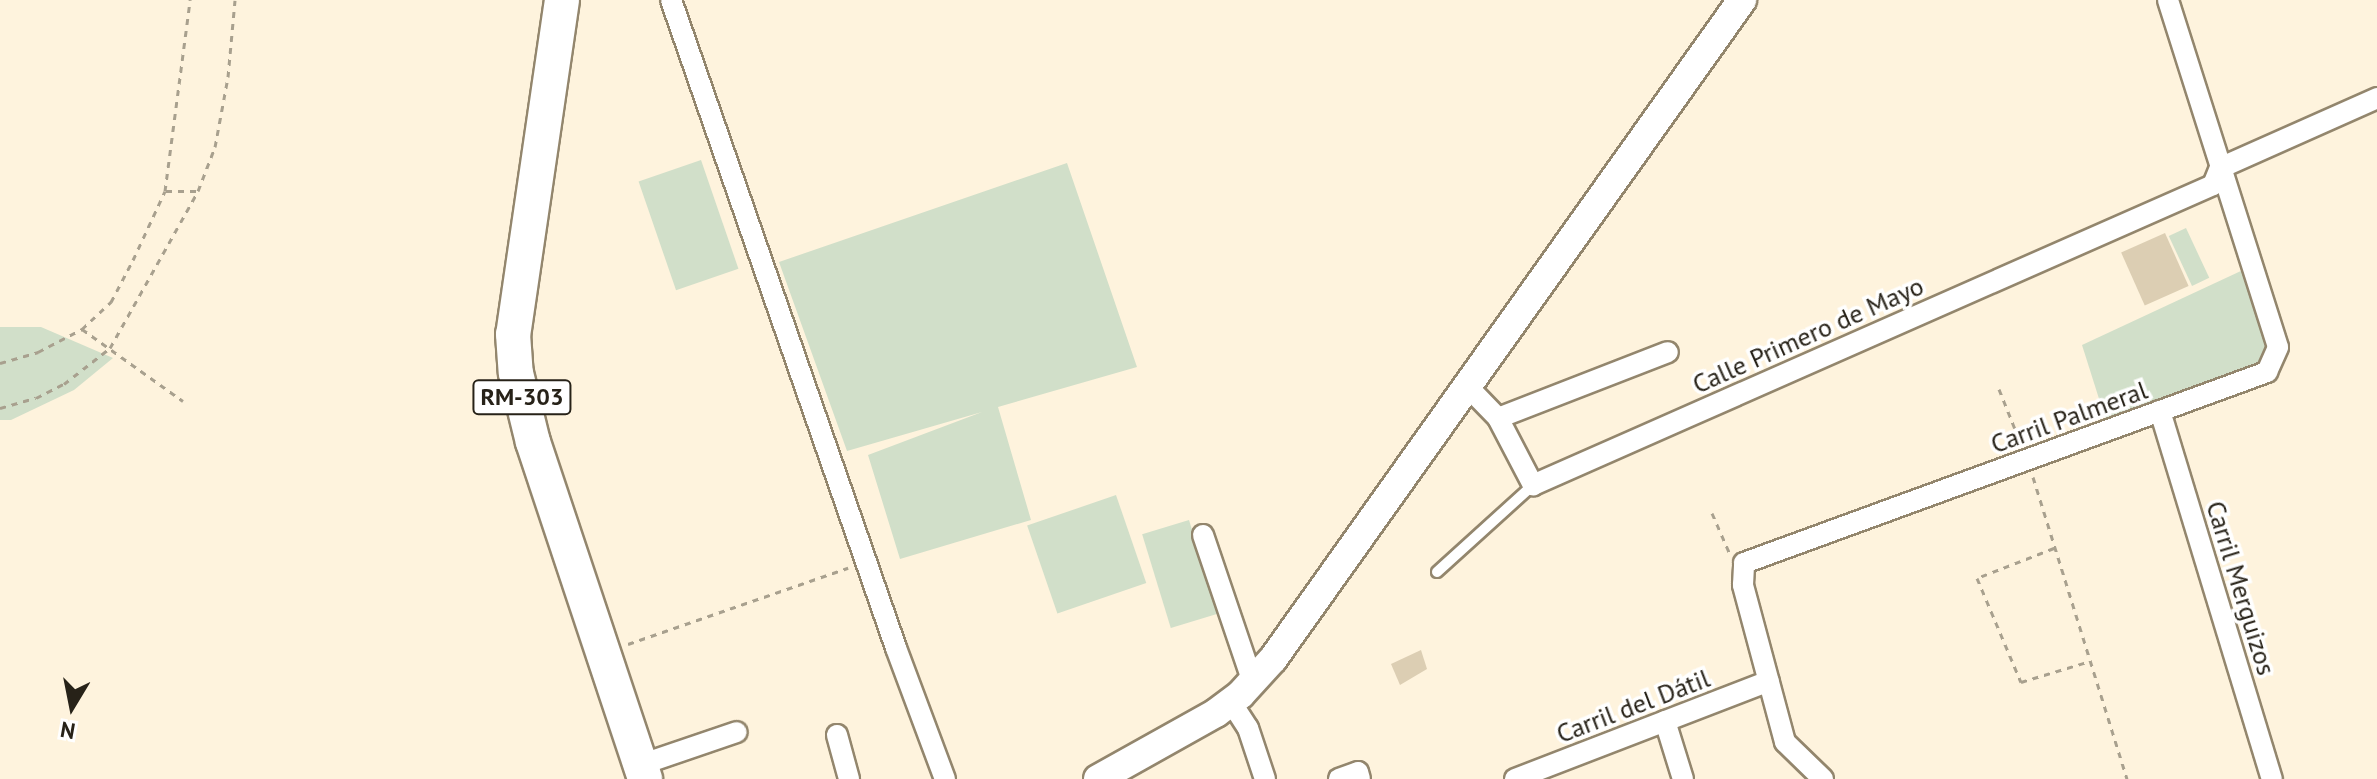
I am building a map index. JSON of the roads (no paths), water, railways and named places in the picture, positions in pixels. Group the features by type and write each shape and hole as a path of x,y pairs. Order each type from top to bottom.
{"highway":[{"name":"RM-303","path":"562,0 513,334 516,373 533,442 642,772"}],"main road":[{"path":"1098,779 1168,742 1231,702 1253,683 1290,636 1742,0"}],"street":[{"path":"671,0 945,779"},
{"name":"Carril Palmeral","path":"1769,681 1743,585 1744,563 2267,372 2278,347 2216,176 2168,0"},
{"name":"Calle Primero de Mayo","path":"1533,485 2216,176 2377,98"},
{"path":"1498,418 1668,352"},
{"path":"1468,387 1498,418 1533,485"},
{"name":"Carril Merguizos","path":"2160,411 2272,779"},
{"path":"1203,535 1253,683"},
{"path":"1769,681 1785,742 1823,779"},
{"name":"Carril del Dátil","path":"1515,779 1769,681"},
{"path":"1231,702 1248,728 1265,779"},
{"path":"1665,721 1683,779"},
{"path":"642,772 737,732"},
{"path":"837,735 849,779"},
{"path":"1339,779 1358,772 1360,779"}],"lane":[{"path":"1437,572 1533,485"}]}
